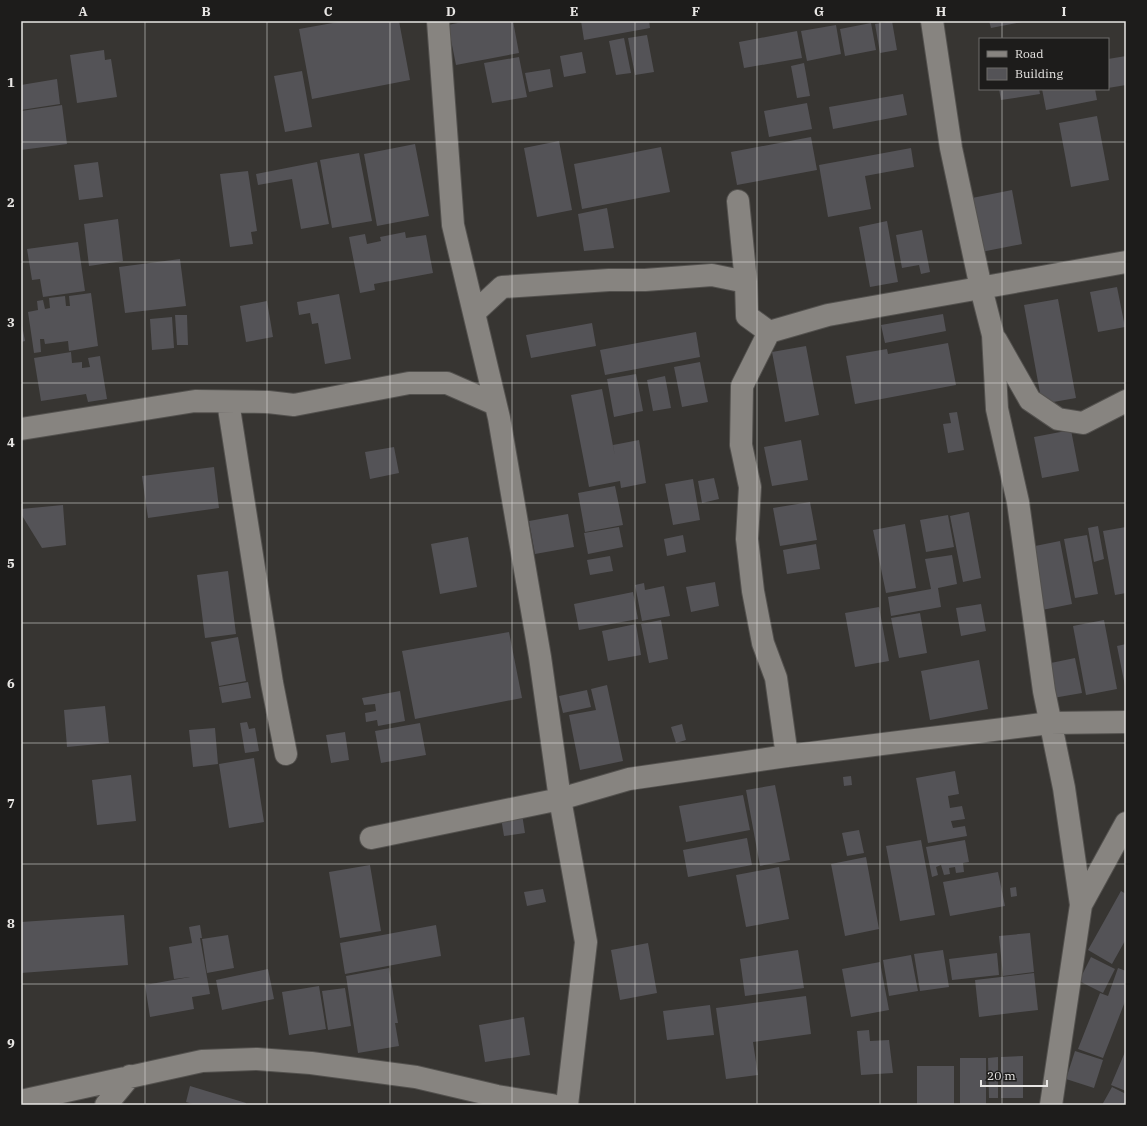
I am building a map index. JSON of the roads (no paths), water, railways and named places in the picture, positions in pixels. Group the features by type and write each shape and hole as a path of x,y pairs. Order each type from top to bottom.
{"street":[{"path":"438,21 453,225 496,404 540,658 560,799 586,942 567,1105"},
{"path":"932,21 951,148 981,288 993,335 997,410 1018,502 1043,683 1064,788 1081,905 1069,976 1051,1105"},
{"path":"738,201 746,282 747,316 753,365"},
{"path":"787,756 776,678 761,636 753,591 747,538 750,487 741,445 742,386 769,332 828,315 1126,262"},
{"path":"474,312 502,287 712,275 746,282"},
{"path":"747,316 769,332"},
{"path":"993,335 1030,400 1058,419 1083,423 1126,401"},
{"path":"21,429 195,401 268,402 294,405 409,383 446,383 496,404"},
{"path":"228,402 270,668 286,754"},
{"path":"371,838 560,799 629,779 787,756 1050,724 1126,722"},
{"path":"1081,905 1126,823"},
{"path":"21,1101 202,1061 257,1059 311,1063 416,1076 497,1096 552,1105"},
{"path":"106,1105 130,1076"}]}
